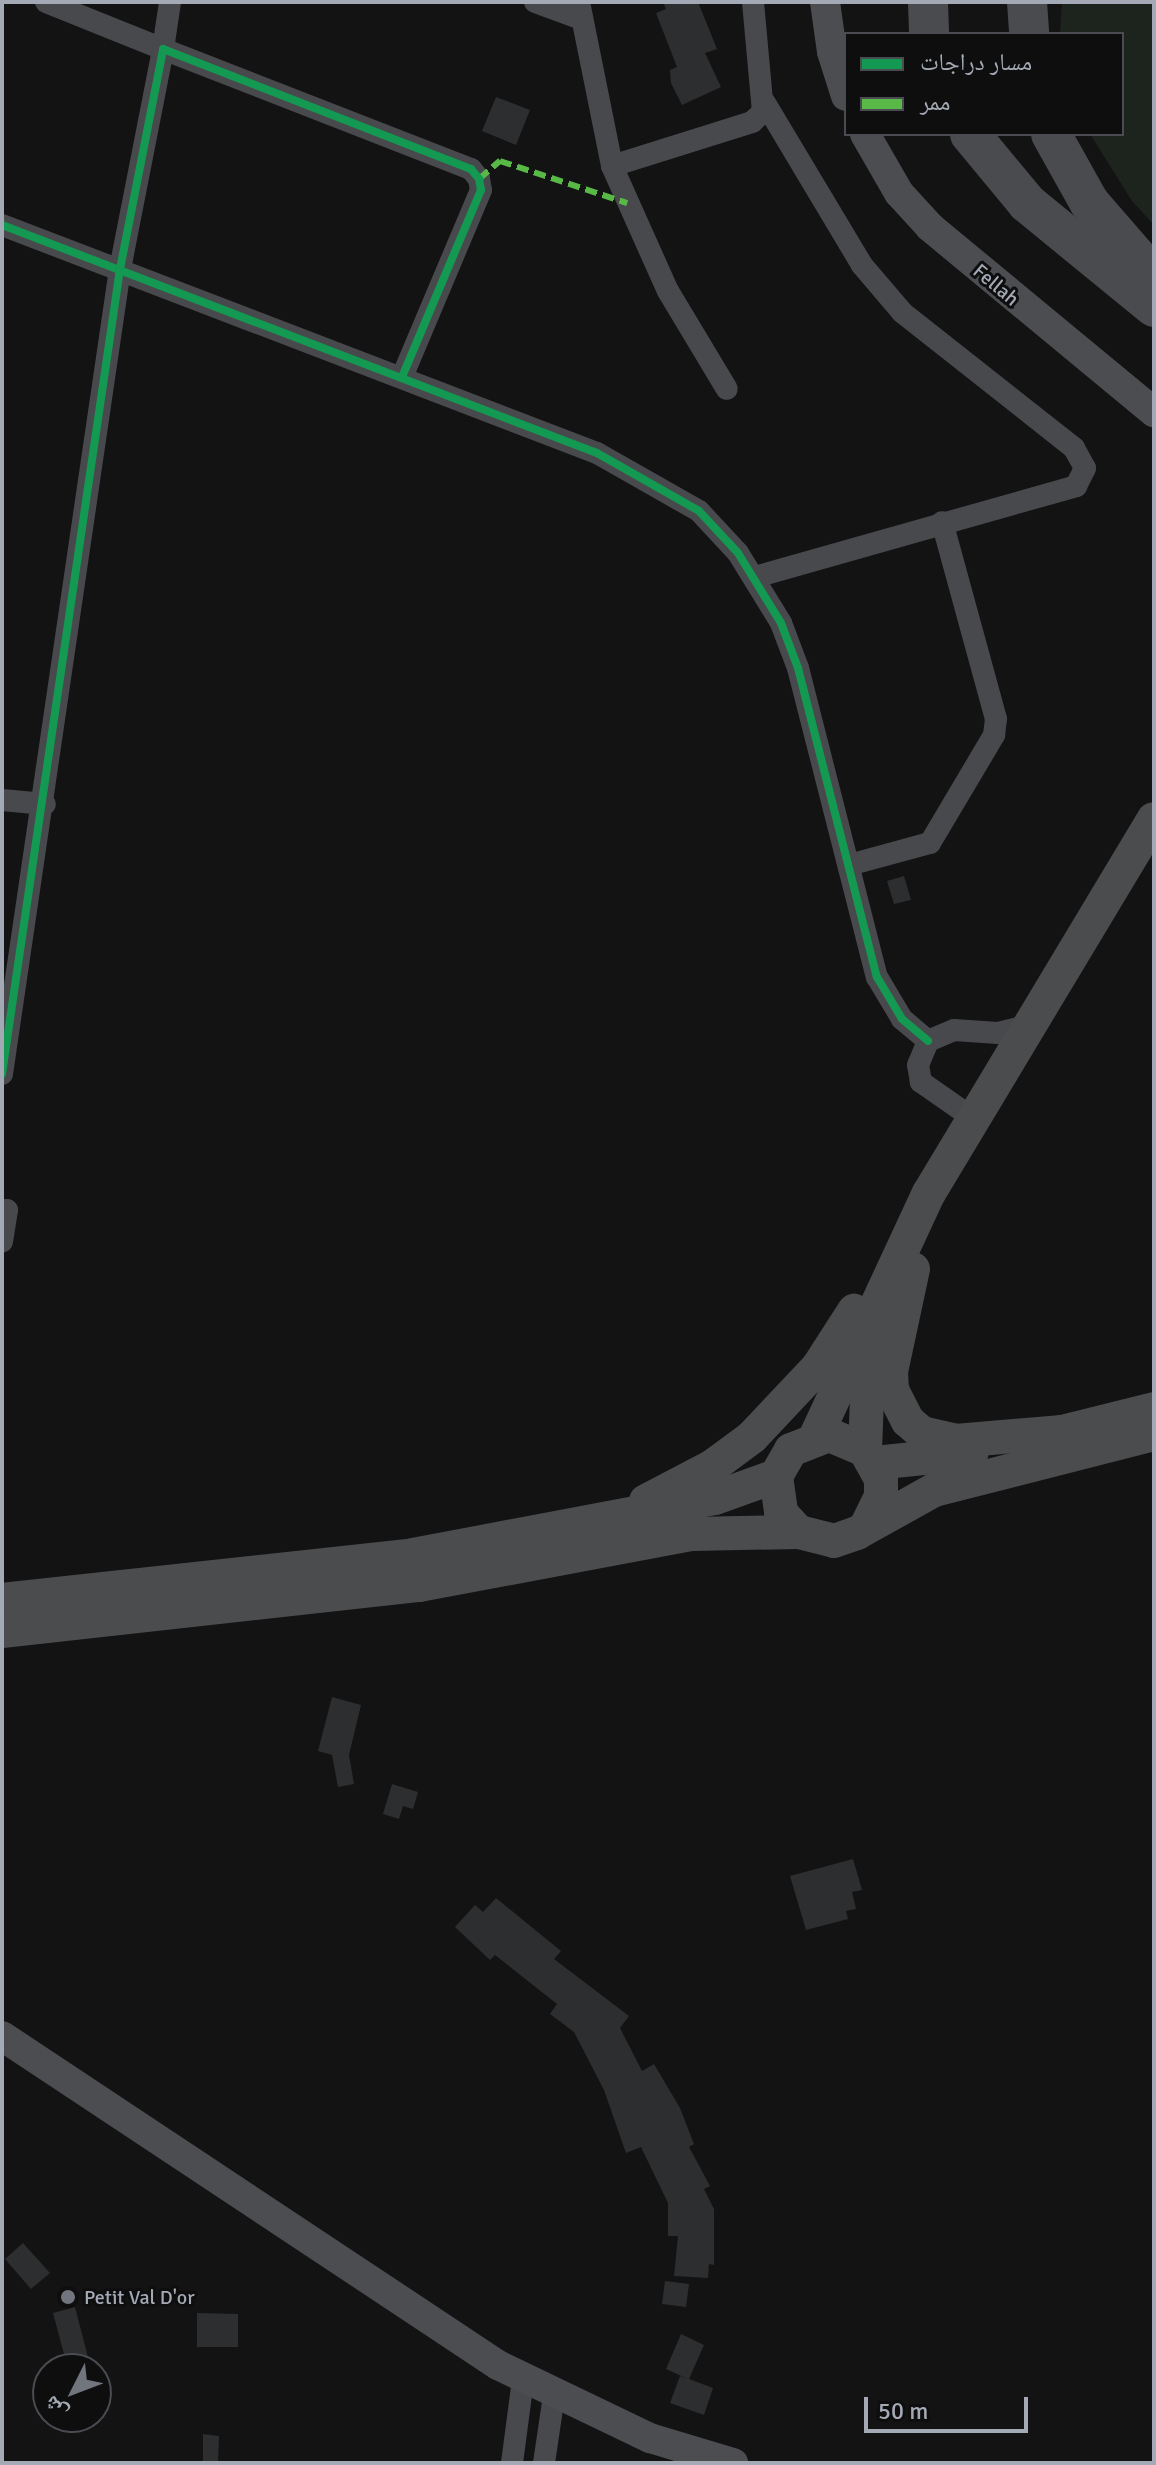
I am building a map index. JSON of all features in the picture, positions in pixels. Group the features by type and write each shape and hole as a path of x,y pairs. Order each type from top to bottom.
{"highway":[{"path":"928,2 929,32"},
{"path":"1027,2 1029,32"},
{"path":"972,136 1027,203 1154,307"},
{"path":"1052,136 1089,202 1154,277"}],"main road":[{"path":"825,2 832,52 844,90"},
{"name":"Fellah","path":"866,136 899,193 930,227 1154,412"},
{"path":"816,1436 903,1267 974,1119 1154,819"},
{"path":"588,1524 671,1489 752,1437 818,1367 903,1267 970,1164 1154,862"},
{"path":"903,1267 891,1372 895,1398 908,1421 930,1436 956,1441 1060,1432"},
{"path":"867,1525 881,1496 863,1427 873,1371 903,1267"},
{"path":"799,1532 781,1513 776,1476 791,1450 816,1436 842,1437 870,1457 945,1458 1154,1409"},
{"path":"2,1631 419,1585 692,1534 799,1532 834,1541 948,1486 1154,1434"},
{"path":"2,1600 359,1563 588,1524 715,1498 776,1476"},
{"path":"2,2036 436,2328 523,2379 650,2438 733,2463"}],"street":[{"path":"46,2 471,169 479,179 481,190 403,375"},
{"path":"3,1062 45,804 120,269 170,2"},
{"path":"535,2 579,10 612,166 668,291 727,389"},
{"path":"753,2 765,103 862,265 902,312 1074,448 1085,468 1076,486 755,577"},
{"path":"612,166 752,122 765,103"},
{"path":"2,225 403,375 646,478 699,511 755,577 798,668 880,984 902,1019 928,1041"},
{"path":"849,865 930,843 996,727 942,522"},
{"path":"2,800 45,804"},
{"path":"974,1119 921,1082 918,1065 928,1041 954,1030 998,1033 1029,1025"},
{"path":"2,1211 7,1210 2,1242"},
{"path":"523,2379 512,2459 544,2460 554,2395"}],"shaded area":[{"path":"1062,2 1154,2 1154,225 1132,201 1091,136 1124,136 1124,32 1060,32"}],"building":[{"path":"663,2 698,2 717,49 705,53 721,87 682,105 671,83 670,70 677,67 656,13 666,9"},
{"path":"496,97 530,110 516,145 482,131"},
{"path":"904,876 911,900 894,904 887,881"},
{"path":"332,1697 361,1705 349,1755 354,1784 338,1787 332,1755 318,1751"},
{"path":"392,1784 418,1792 413,1809 403,1806 399,1819 383,1814"},
{"path":"853,1859 862,1890 852,1892 856,1909 846,1911 848,1919 806,1930 790,1876"},
{"path":"496,1898 561,1951 554,1959 629,2016 620,2028 642,2071 654,2064 680,2108 694,2144 689,2147 710,2186 704,2189 714,2209 714,2265 709,2264 708,2278 674,2276 678,2236 668,2236 668,2203 641,2147 626,2153 604,2090 574,2032 550,2014 557,2004 495,1955 490,1960 455,1927 475,1905 483,1912"},
{"path":"23,2243 50,2273 31,2289 5,2259"},
{"path":"665,2281 689,2284 686,2307 662,2304"},
{"path":"75,2307 87,2353 64,2353 53,2313"},
{"path":"197,2313 238,2314 238,2347 197,2347"},
{"path":"681,2334 704,2345 689,2379 713,2388 704,2415 670,2403 680,2376 688,2379 666,2369"},
{"path":"203,2434 219,2436 218,2463 203,2463"}],"marked path":[{"path":"479,179 500,161 627,203"}],"cycle path":[{"path":"2,1074 120,269 163,49 471,169 479,179 481,190 403,375"},
{"path":"2,225 597,453 699,511 738,553 781,623 798,668 877,977 902,1019 928,1041"}],"place":[{"name":"Petit Val D'or","path":"68,2297"}]}
